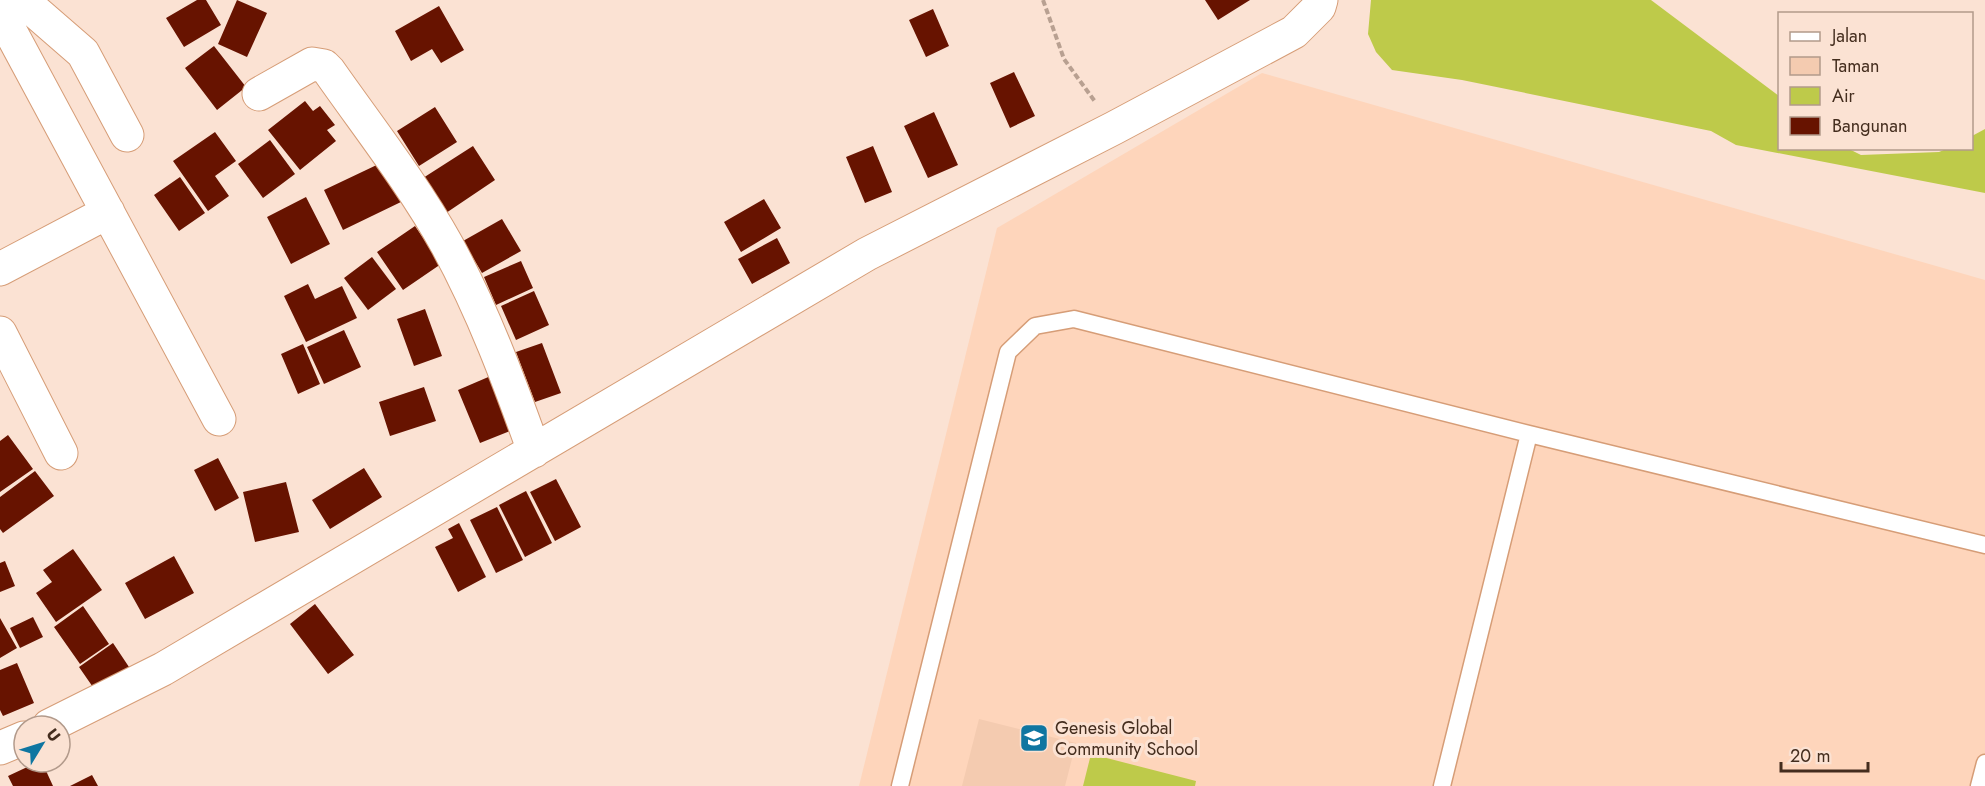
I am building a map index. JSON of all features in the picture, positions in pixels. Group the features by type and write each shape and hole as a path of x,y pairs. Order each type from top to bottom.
{"street":[{"path":"22,0 83,53 127,135"},
{"path":"72,714 163,669 503,466 534,451 867,254 1114,128 1294,32 1319,6 1321,0"},
{"path":"0,12 219,419"},
{"path":"260,94 312,64 324,66 329,71 404,176 447,245 507,374 534,451"},
{"path":"0,269 108,212"},
{"path":"0,333 61,453"}],"lane":[{"path":"900,786 1008,352 1035,326 1074,319 1529,434 1985,545"},
{"path":"1442,786 1529,434"},
{"path":"1979,786 1985,764"}],"path":[{"path":"1043,0 1064,59 1114,128"}],"shaded area":[{"path":"1262,73 1985,280 1985,786 859,786 997,228"}],"green space":[{"path":"979,719 1076,743 1065,786 962,786"}],"water":[{"path":"1371,0 1651,0 1778,95 1778,150 1851,150 1861,155 1973,150 1973,135 1985,129 1985,193 1736,145 1711,131 1462,80 1392,70 1376,52 1368,34"},
{"path":"1091,754 1196,781 1195,786 1083,786"}],"building":[{"path":"197,0 206,0 221,25 184,47 166,18"},
{"path":"237,0 267,13 247,57 218,44"},
{"path":"1205,0 1250,0 1218,20"},
{"path":"439,6 464,50 441,63 432,49 411,61 395,31"},
{"path":"933,9 949,46 926,57 909,20"},
{"path":"214,46 246,87 217,110 185,68"},
{"path":"1014,72 1035,116 1010,128 990,83"},
{"path":"305,101 313,111 320,106 335,125 327,130 336,141 300,170 268,130"},
{"path":"435,107 457,142 419,166 397,131"},
{"path":"934,112 958,165 928,178 904,126"},
{"path":"215,132 236,161 215,176 229,196 208,211 173,161"},
{"path":"270,140 295,174 263,198 238,164"},
{"path":"473,146 495,180 446,213 423,178"},
{"path":"873,146 892,192 865,203 846,157"},
{"path":"383,162 403,201 343,230 324,190"},
{"path":"180,177 205,213 179,231 154,195"},
{"path":"306,197 330,244 291,264 267,217"},
{"path":"764,199 781,228 741,252 724,222"},
{"path":"502,219 521,251 482,273 463,241"},
{"path":"415,226 441,264 403,290 377,252"},
{"path":"777,238 790,263 752,284 738,259"},
{"path":"372,257 396,289 368,310 344,278"},
{"path":"521,261 533,288 496,305 484,277"},
{"path":"308,284 315,299 342,286 357,318 306,342 284,296"},
{"path":"534,291 549,325 516,340 501,306"},
{"path":"425,309 442,356 414,366 397,319"},
{"path":"344,330 361,367 324,384 307,347"},
{"path":"542,343 561,393 535,402 516,352"},
{"path":"303,344 320,384 298,394 281,354"},
{"path":"493,375 515,429 480,443 458,390"},
{"path":"424,387 436,421 390,436 379,402"},
{"path":"8,435 33,469 0,492 0,441"},
{"path":"218,458 239,498 215,511 194,470"},
{"path":"364,468 382,497 330,529 312,500"},
{"path":"35,471 54,496 3,533 0,529 0,497"},
{"path":"556,479 581,527 555,541 530,492"},
{"path":"286,482 299,532 255,542 243,492"},
{"path":"526,491 552,543 525,557 499,505"},
{"path":"497,507 523,560 496,573 470,520"},
{"path":"459,523 486,577 458,592 435,547 453,538 448,529"},
{"path":"73,549 102,590 56,622 36,593 52,582 43,570"},
{"path":"174,556 194,593 145,619 125,583"},
{"path":"5,561 15,586 0,592 0,563"},
{"path":"315,604 354,655 328,674 290,624"},
{"path":"83,606 109,644 80,664 54,627"},
{"path":"33,617 43,637 20,648 10,628"},
{"path":"0,618 17,648 0,658"},
{"path":"113,643 131,670 97,693 79,667"},
{"path":"17,663 34,703 3,716 0,710 0,670"},
{"path":"48,774 53,786 13,786 8,776"},
{"path":"92,775 98,786 70,786"}],"place":[{"name":"Genesis Global Community School","path":"1034,738"}]}
